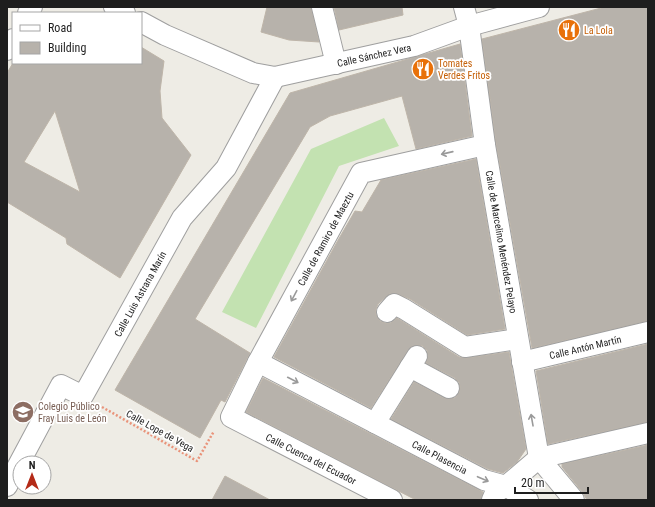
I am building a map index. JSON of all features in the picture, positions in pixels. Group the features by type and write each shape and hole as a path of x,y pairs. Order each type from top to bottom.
{"street":[{"path":"114,7 123,12"},
{"path":"322,7 336,64"},
{"name":"Calle Sánchez Vera","path":"142,22 208,54 253,73 275,77 414,46 466,16 539,7"},
{"name":"Calle de Marcelino Menéndez Pelayo","path":"466,16 485,145 539,458 574,500"},
{"path":"7,50 12,41"},
{"name":"Calle Luis Astrana Marín","path":"83,396 182,218 226,168 275,77"},
{"name":"Calle de Ramiro de Maeztu","path":"230,417 360,173 485,145"},
{"path":"387,312 394,304 465,346 518,339"},
{"name":"Calle Antón Martín","path":"522,362 648,332"},
{"name":"Calle Plasencia","path":"258,362 484,480 506,486"},
{"path":"375,423 414,362 449,388"},
{"path":"7,486 61,385 83,396"},
{"name":"Calle Cuenca del Ecuador","path":"230,417 392,500"},
{"path":"492,500 495,493 506,486 539,458 648,433"},
{"path":"506,486 528,500"}],"path":[{"name":"Calle Lope de Vega","path":"83,396 197,461 224,414 230,417"}],"green space":[{"path":"384,118 399,146 339,166 256,328 222,312 311,149"}],"building":[{"path":"267,7 311,7 319,42 289,40 261,32"},
{"path":"334,7 402,7 403,15 339,30"},
{"path":"605,7 648,7 648,321 532,348 496,143 482,39"},
{"path":"460,44 472,136 416,149 402,96 330,116 310,127 195,319 250,353 225,402 221,400 200,438 115,390 290,93"},
{"path":"142,48 164,61 160,91 162,118 191,155 120,278 67,244 66,238 7,202 7,73 12,64 142,64","holes":["55,111 80,192 24,162"]},
{"path":"476,159 505,329 467,335 410,299 395,293 389,294 378,304 376,315 380,321 385,323 391,323 397,318 459,357 467,358 509,352 526,449 517,462 503,473 488,469 391,419 414,382 444,398 455,398 459,393 459,382 455,378 426,363 428,356 427,350 423,346 412,346 408,350 371,408 274,357 355,211 362,212 381,180"},
{"path":"648,344 648,422 548,444 536,371"},
{"path":"263,378 483,492 481,500 416,500 246,412"},
{"path":"648,445 648,500 587,500 562,467 562,464"},
{"path":"225,476 270,500 212,500"}],"place":[{"name":"La Lola","path":"569,30"},
{"name":"Tomates Verdes Fritos","path":"423,69"},
{"name":"Colegio Público Fray Luis de León","path":"23,412"}]}
